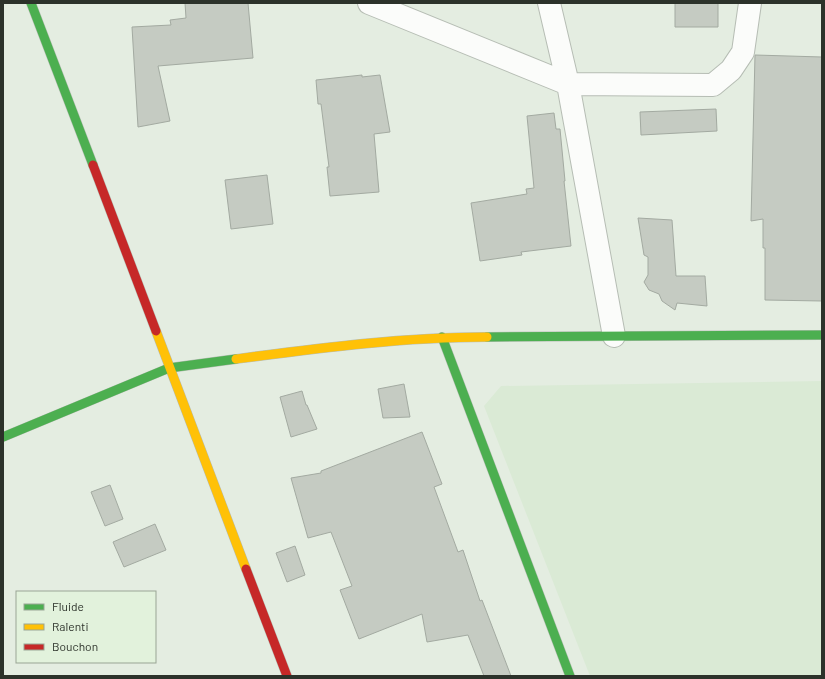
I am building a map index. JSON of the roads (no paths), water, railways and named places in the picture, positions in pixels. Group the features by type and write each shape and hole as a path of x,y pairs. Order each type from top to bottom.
{"street":[{"path":"31,3 287,676"},
{"path":"369,3 568,84 713,85 731,70 743,52 750,3"},
{"path":"549,3 568,84 614,336"},
{"path":"3,437 169,368 324,346 442,337 822,335"},
{"path":"442,337 570,676"}]}
